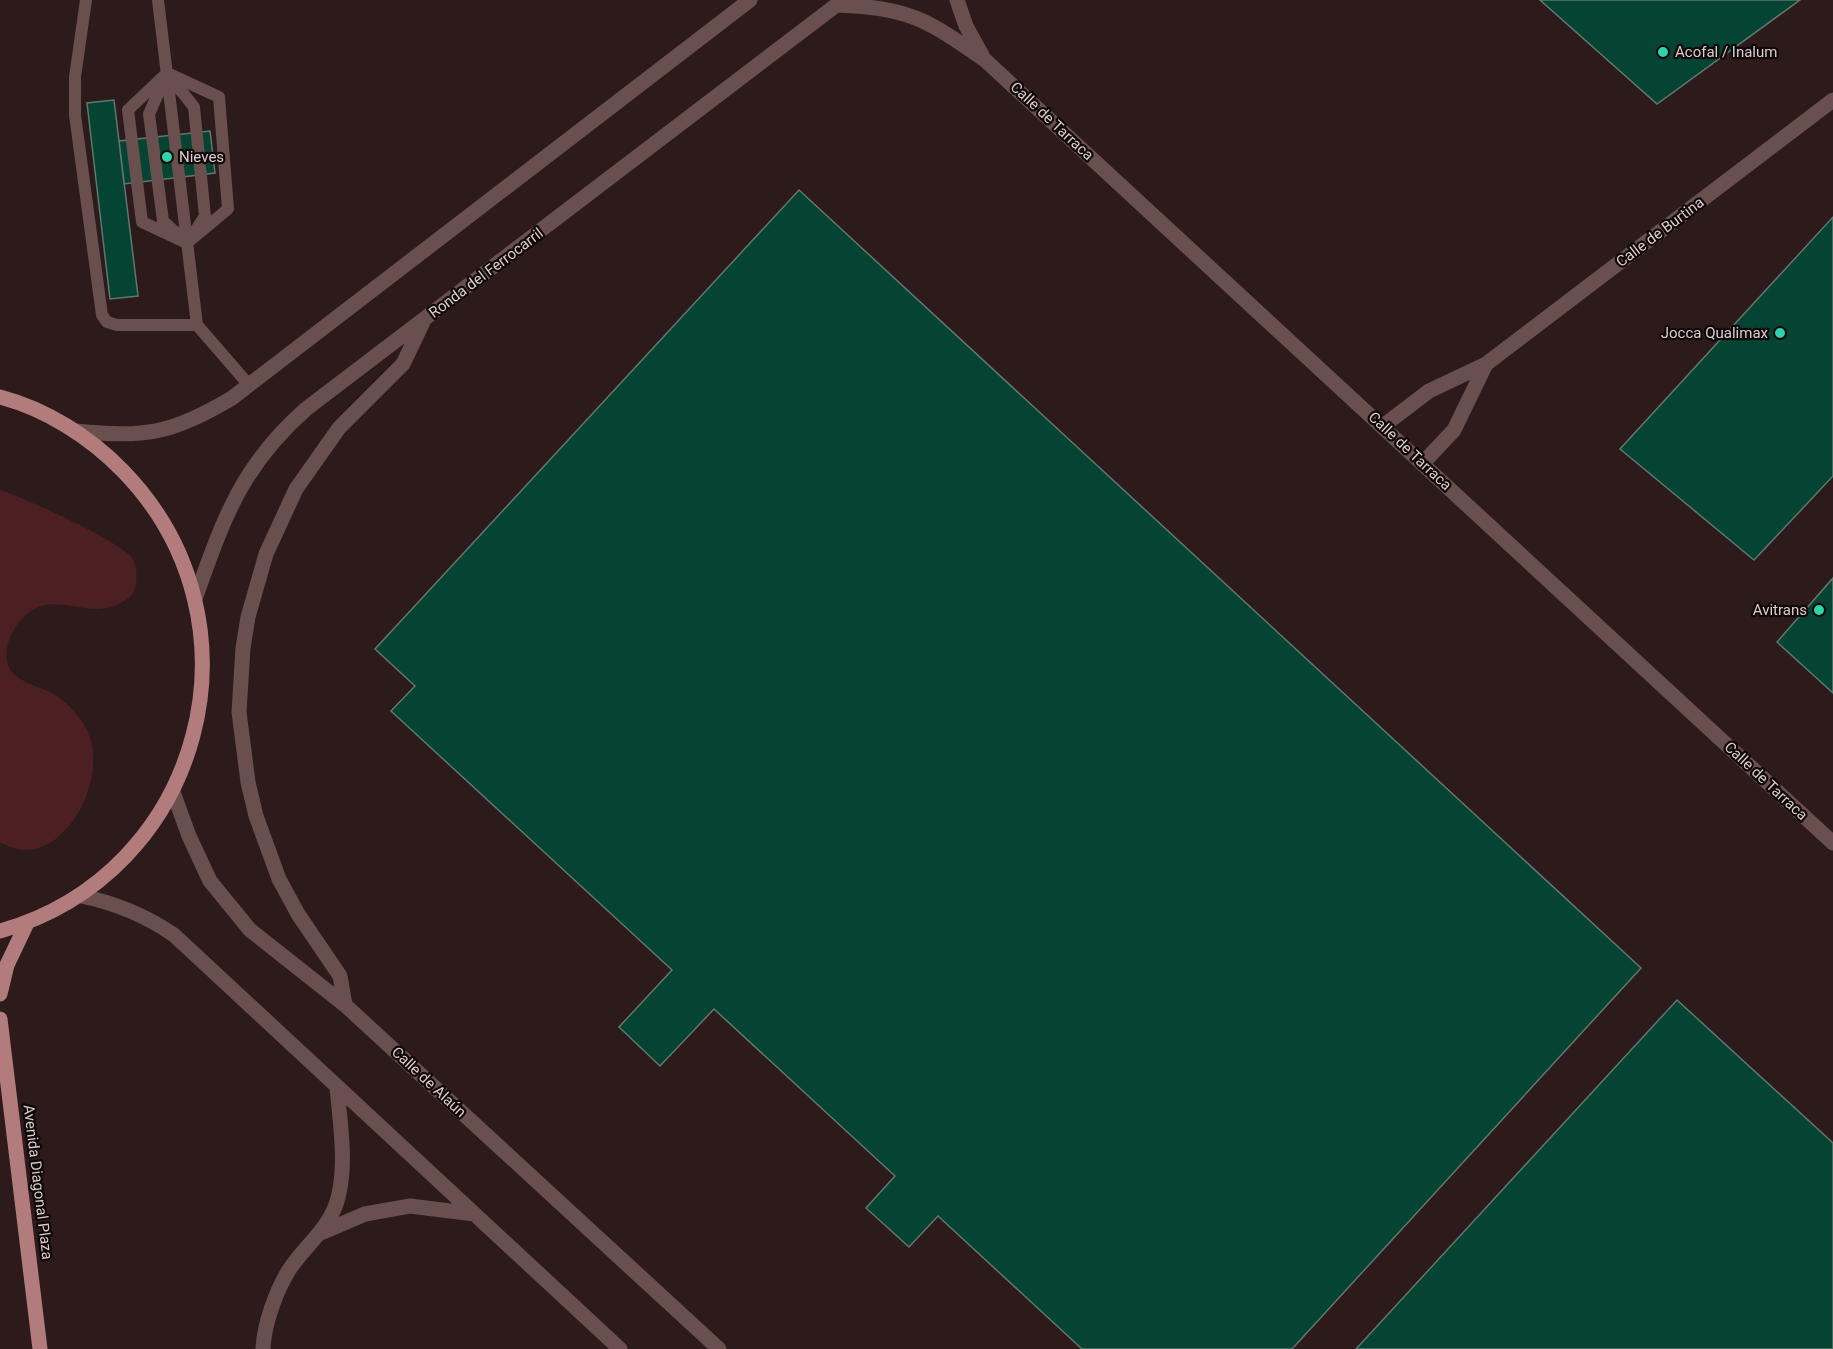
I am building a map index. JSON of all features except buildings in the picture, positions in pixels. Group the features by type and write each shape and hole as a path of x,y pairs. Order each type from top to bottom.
{"main road":[{"path":"0,931 27,923 81,896 130,852 173,792 190,750 201,702 201,640 195,599 174,541 158,513 108,455 76,431 42,413 1,397"},
{"path":"0,994 7,965 27,923"},
{"name":"Avenida Diagonal Plaza","path":"0,1019 40,1349"}],"street":[{"path":"76,431 115,435 154,434 192,421 232,398 750,0"},
{"name":"Calle de Tarraca","path":"957,0 966,26 986,60"},
{"name":"Calle de Tarraca","path":"840,3 880,7 916,16 931,23 986,60 1833,843"},
{"name":"Ronda del Ferrocarril","path":"195,599 231,503 262,453 306,409 840,3"},
{"name":"Calle de Burtina","path":"1383,426 1429,391 1486,364 1833,100"},
{"path":"345,1005 340,976 298,914 279,879 256,816 248,782 239,712 243,648 248,617 266,554 296,489 339,428 403,364 423,320"},
{"name":"Calle de Burtina","path":"1423,463 1454,430 1486,364"},
{"name":"Calle de Alaún","path":"173,792 198,859 227,905 250,930 345,1005 718,1349"},
{"path":"81,896 124,907 152,919 174,935 620,1349"},
{"path":"263,1349 272,1308 289,1270 322,1232 338,1198 343,1152 337,1087"},
{"path":"322,1232 365,1214 410,1206 474,1214"}],"lane":[{"path":"86,0 75,77 75,115 102,315 108,322 117,325 197,325"},
{"path":"158,0 197,325 249,385"},
{"path":"167,73 149,114 163,221 187,243"},
{"path":"167,73 194,107 205,216 187,243"},
{"path":"167,73 219,98 228,209 187,243"},
{"path":"167,73 128,110 142,222 187,243"}],"shaded area":[{"path":"0,490 49,510 110,541 132,558 136,574 133,592 119,604 101,609 60,604 41,606 20,620 9,640 7,661 9,668 20,679 57,696 72,709 88,732 93,758 91,779 84,801 73,821 58,837 40,847 21,850 0,842"}],"place":[{"name":"Acofal / Inalum","path":"1663,52"},
{"name":"Nieves","path":"167,157"},
{"name":"Jocca Qualimax","path":"1780,333"},
{"name":"Avitrans","path":"1819,610"}]}
